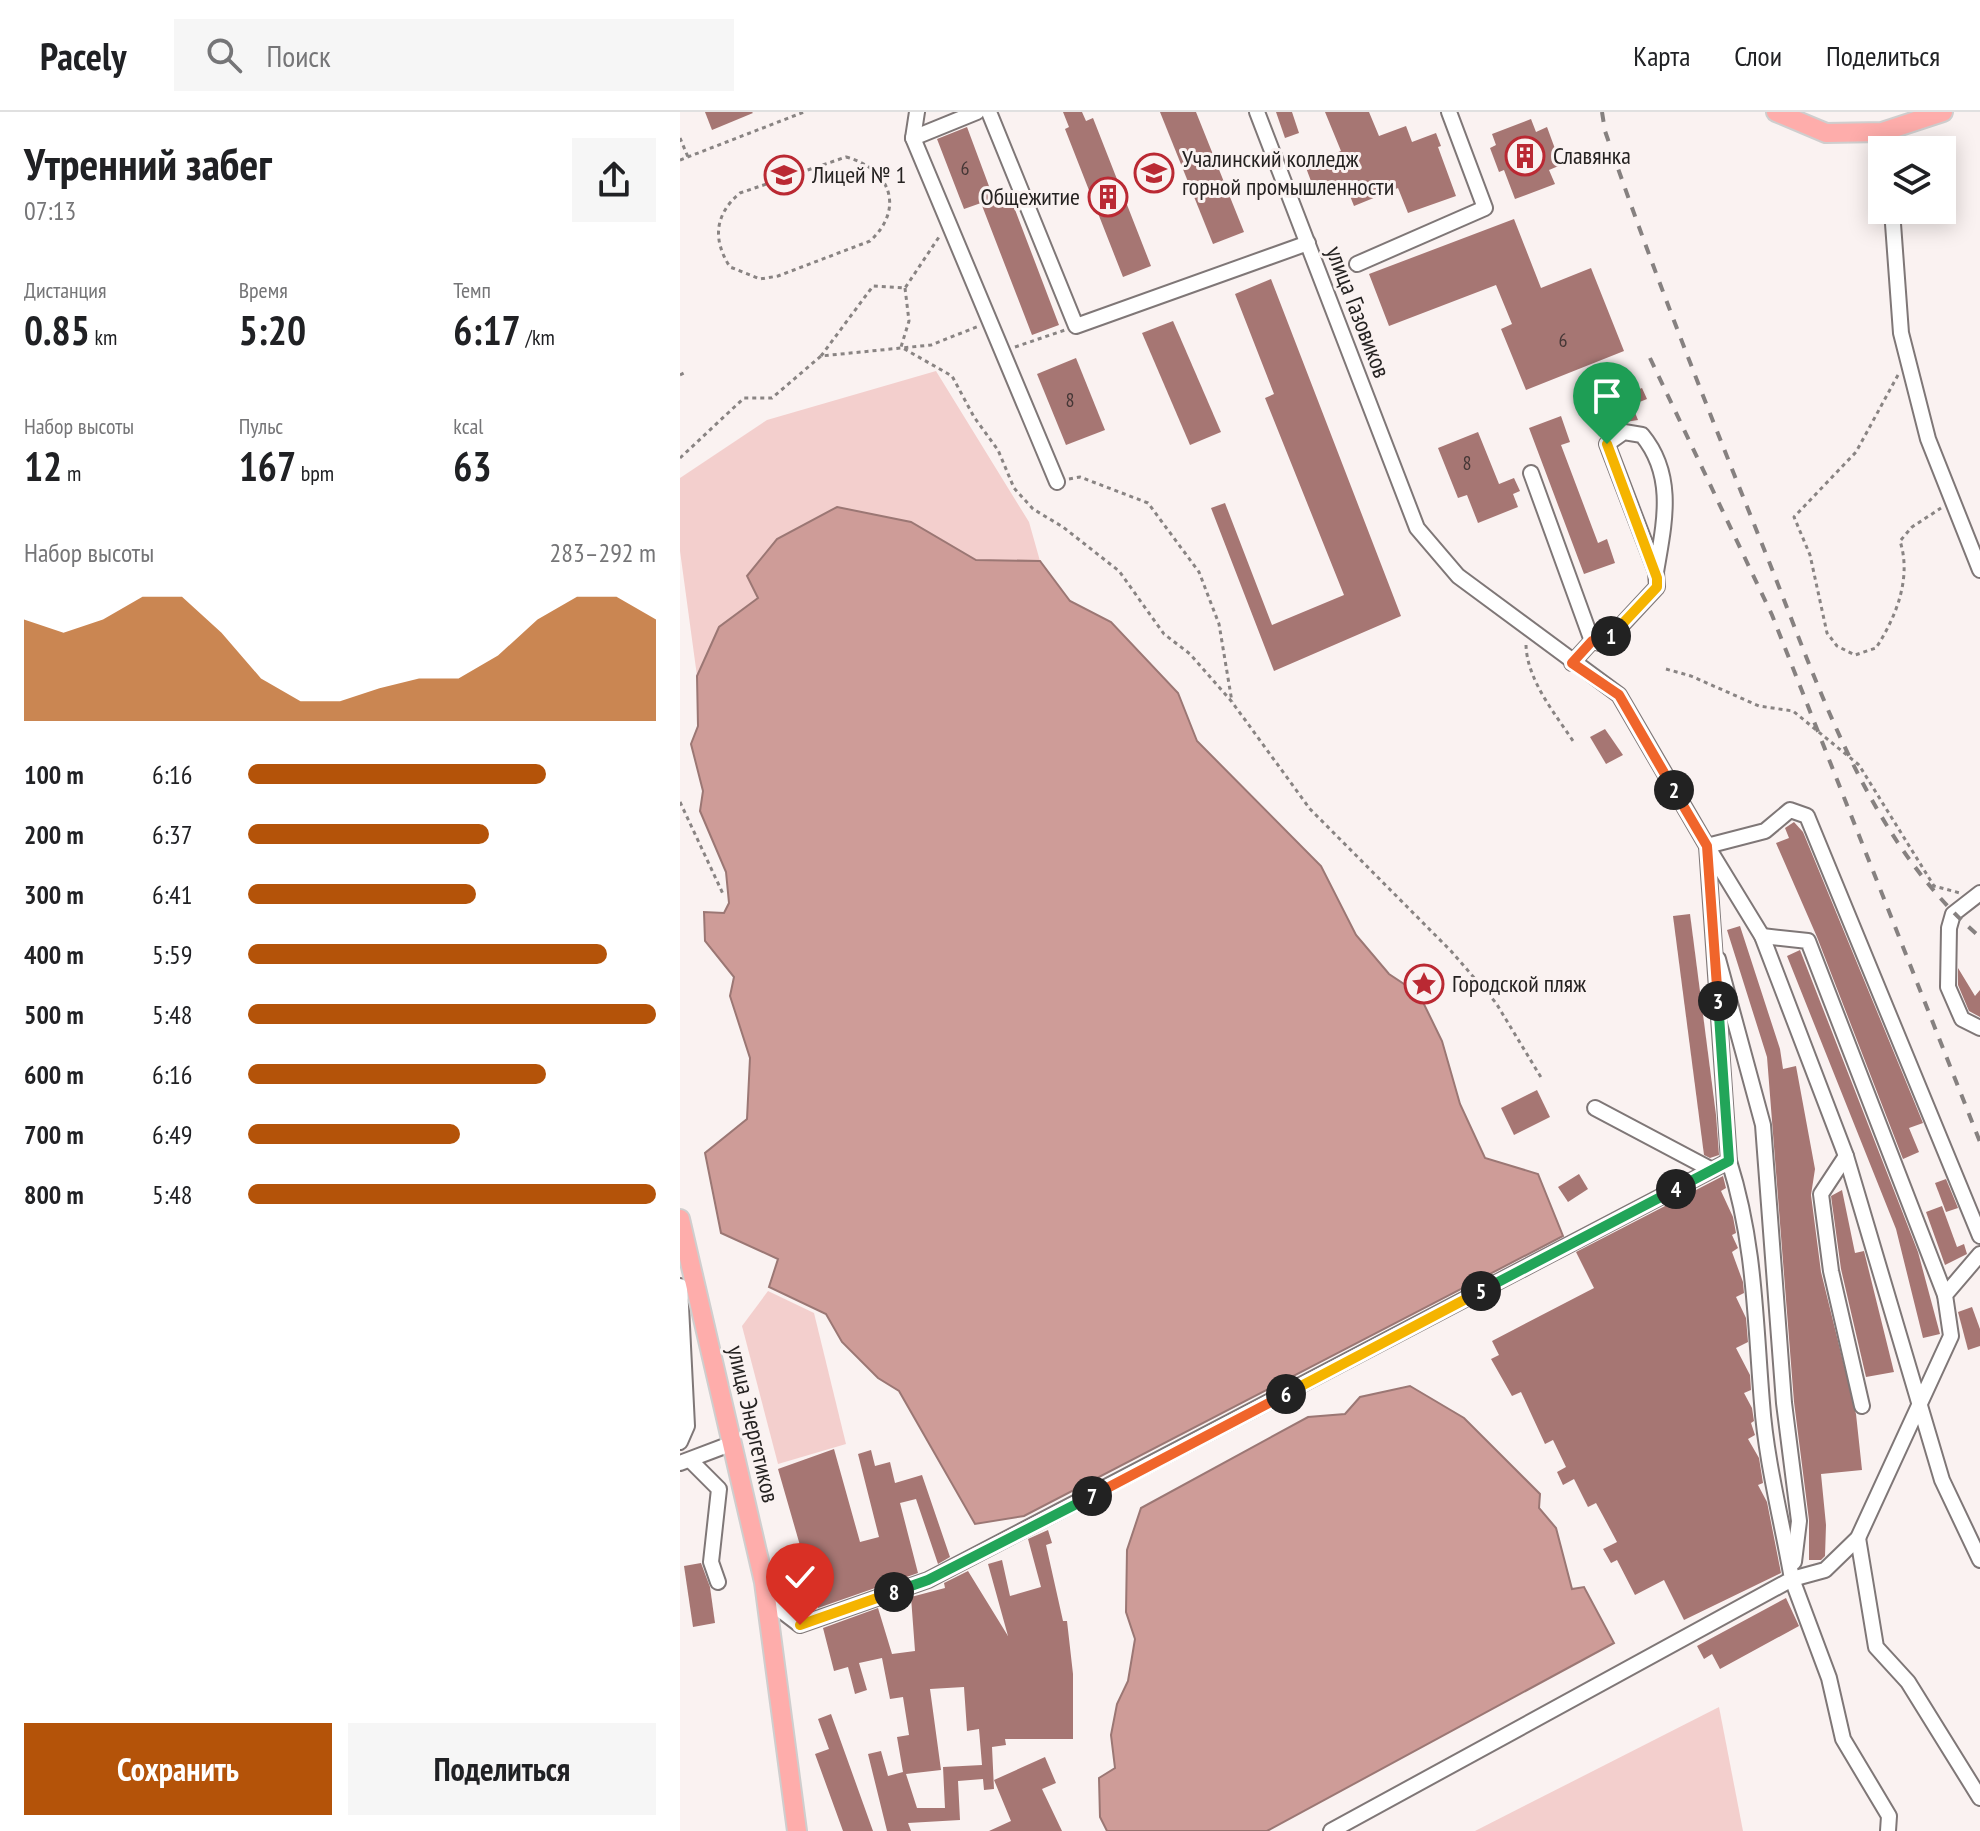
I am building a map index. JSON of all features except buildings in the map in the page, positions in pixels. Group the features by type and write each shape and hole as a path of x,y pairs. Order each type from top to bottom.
{"main road":[{"path":"1776,112 1826,133 1868,139"},
{"path":"1893,136 1943,112"},
{"name":"улица Энергетиков","path":"680,1219 685,1266 733,1443 797,1831"}],"street":[{"path":"917,112 913,138 1005,351 1057,482"},
{"path":"913,138 977,112"},
{"path":"989,112 1076,326 1308,243"},
{"name":"улица Газовиков","path":"1257,112 1417,528 1458,576 1619,695 1762,936 1846,1156 1942,1480 1980,1558"},
{"path":"1357,264 1485,208 1449,112"},
{"path":"1893,224 1901,333 1907,358 1928,439 1980,570"},
{"path":"1592,641 1604,644 1657,587 1656,572 1667,505 1663,477 1655,451 1642,435 1624,432 1607,444 1656,572"},
{"path":"1531,473 1592,641"},
{"path":"1572,663 1592,641"},
{"path":"1888,1831 1889,1816 1843,1739 1829,1678 1792,1579 1762,1406 1758,1311 1742,1202 1729,1161 1707,846 1765,831 1790,810 1807,816 1974,1205 1980,1236"},
{"path":"1974,896 1953,914 1949,928 1948,987 1962,1019 1980,1028"},
{"path":"1331,1831 1792,1579 1825,1570 1858,1538 1951,1336 1945,1295 1808,941 1762,936"},
{"path":"1714,949 1726,978 1763,1125 1784,1403 1799,1521 1792,1579"},
{"path":"1595,1108 1712,1170"},
{"path":"1846,1156 1821,1194 1831,1271 1862,1406"},
{"path":"759,1589 800,1625 928,1580 1729,1161"},
{"path":"1945,1295 1980,1254"},
{"path":"680,1286 687,1426 680,1442"},
{"path":"718,1582 711,1562 719,1489 685,1462 733,1443"},
{"path":"1858,1538 1876,1647 1908,1682 1980,1798"}],"path":[{"path":"680,160 804,112"},
{"path":"680,138 688,157"},
{"path":"846,157 861,161 875,170 885,182 890,200 888,220 881,231 870,241 778,276 760,279 730,267 721,254 718,238 719,219 727,205 740,193 846,157"},
{"path":"901,347 909,321 905,288 940,235 952,231"},
{"path":"680,458 744,398 772,398 821,356 873,286 905,288"},
{"path":"821,356 931,345 990,322"},
{"path":"1005,351 1076,326"},
{"path":"901,347 952,376 974,417 998,450 1014,488 1033,509 1063,527 1119,571 1164,634 1190,654 1232,702 1310,809 1451,951 1496,1003 1542,1079"},
{"path":"1907,358 1856,452 1794,517 1810,555 1827,633 1837,646 1855,655 1876,648 1895,619 1906,568 1900,541 1912,527 1952,502"},
{"path":"1057,482 1080,477 1148,503 1199,572 1219,624 1232,702"},
{"path":"1525,628 1526,657 1542,693 1575,744"},
{"path":"1666,669 1691,676 1759,706 1793,711 1859,765 1934,886 1974,896"},
{"path":"680,802 724,896"}],"shaded area":[{"path":"936,371 1029,522 1040,561 976,560 911,522 777,539 747,576 758,598 719,627 697,676 680,551 680,478 767,420"},
{"path":"837,507 911,522 976,560 1040,561 1070,601 1111,622 1178,693 1197,741 1321,866 1356,935 1389,974 1419,994 1442,1041 1460,1104 1485,1158 1538,1174 1563,1236 1024,1516 975,1524 899,1391 878,1378 842,1342 826,1314 769,1287 778,1259 721,1233 705,1153 747,1119 750,1058 730,996 734,977 705,941 704,912 724,913 729,903 726,872 700,811 703,791 691,744 698,726 697,676 719,627 758,598 747,576 777,539"},
{"path":"768,1291 814,1313 846,1444 778,1464 742,1326"},
{"path":"1410,1386 1464,1418 1540,1494 1539,1508 1556,1528 1572,1589 1584,1587 1614,1643 1267,1831 1107,1831 1100,1817 1099,1778 1115,1768 1111,1735 1117,1704 1128,1681 1135,1639 1126,1612 1127,1550 1141,1508 1308,1417 1345,1414 1360,1397"},
{"path":"1719,1707 1743,1831 1475,1831"}],"railway":[{"path":"1602,112 1605,131 1681,339 1848,755 1905,853 1940,898 1980,937"},
{"path":"1650,358 1772,615 1980,1142"}],"place":[{"name":"Славянка","path":"1525,156"},
{"name":"Учалинский колледж горной промышленности","path":"1154,173"},
{"name":"Лицей № 1","path":"784,175"},
{"name":"Общежитие","path":"1108,197"},
{"name":"Городской пляж","path":"1424,984"}],"route":[{"path":"800,1625 928,1580 1729,1161 1707,846 1619,695 1572,663 1592,641 1604,644 1657,587 1656,572 1607,444"}]}
